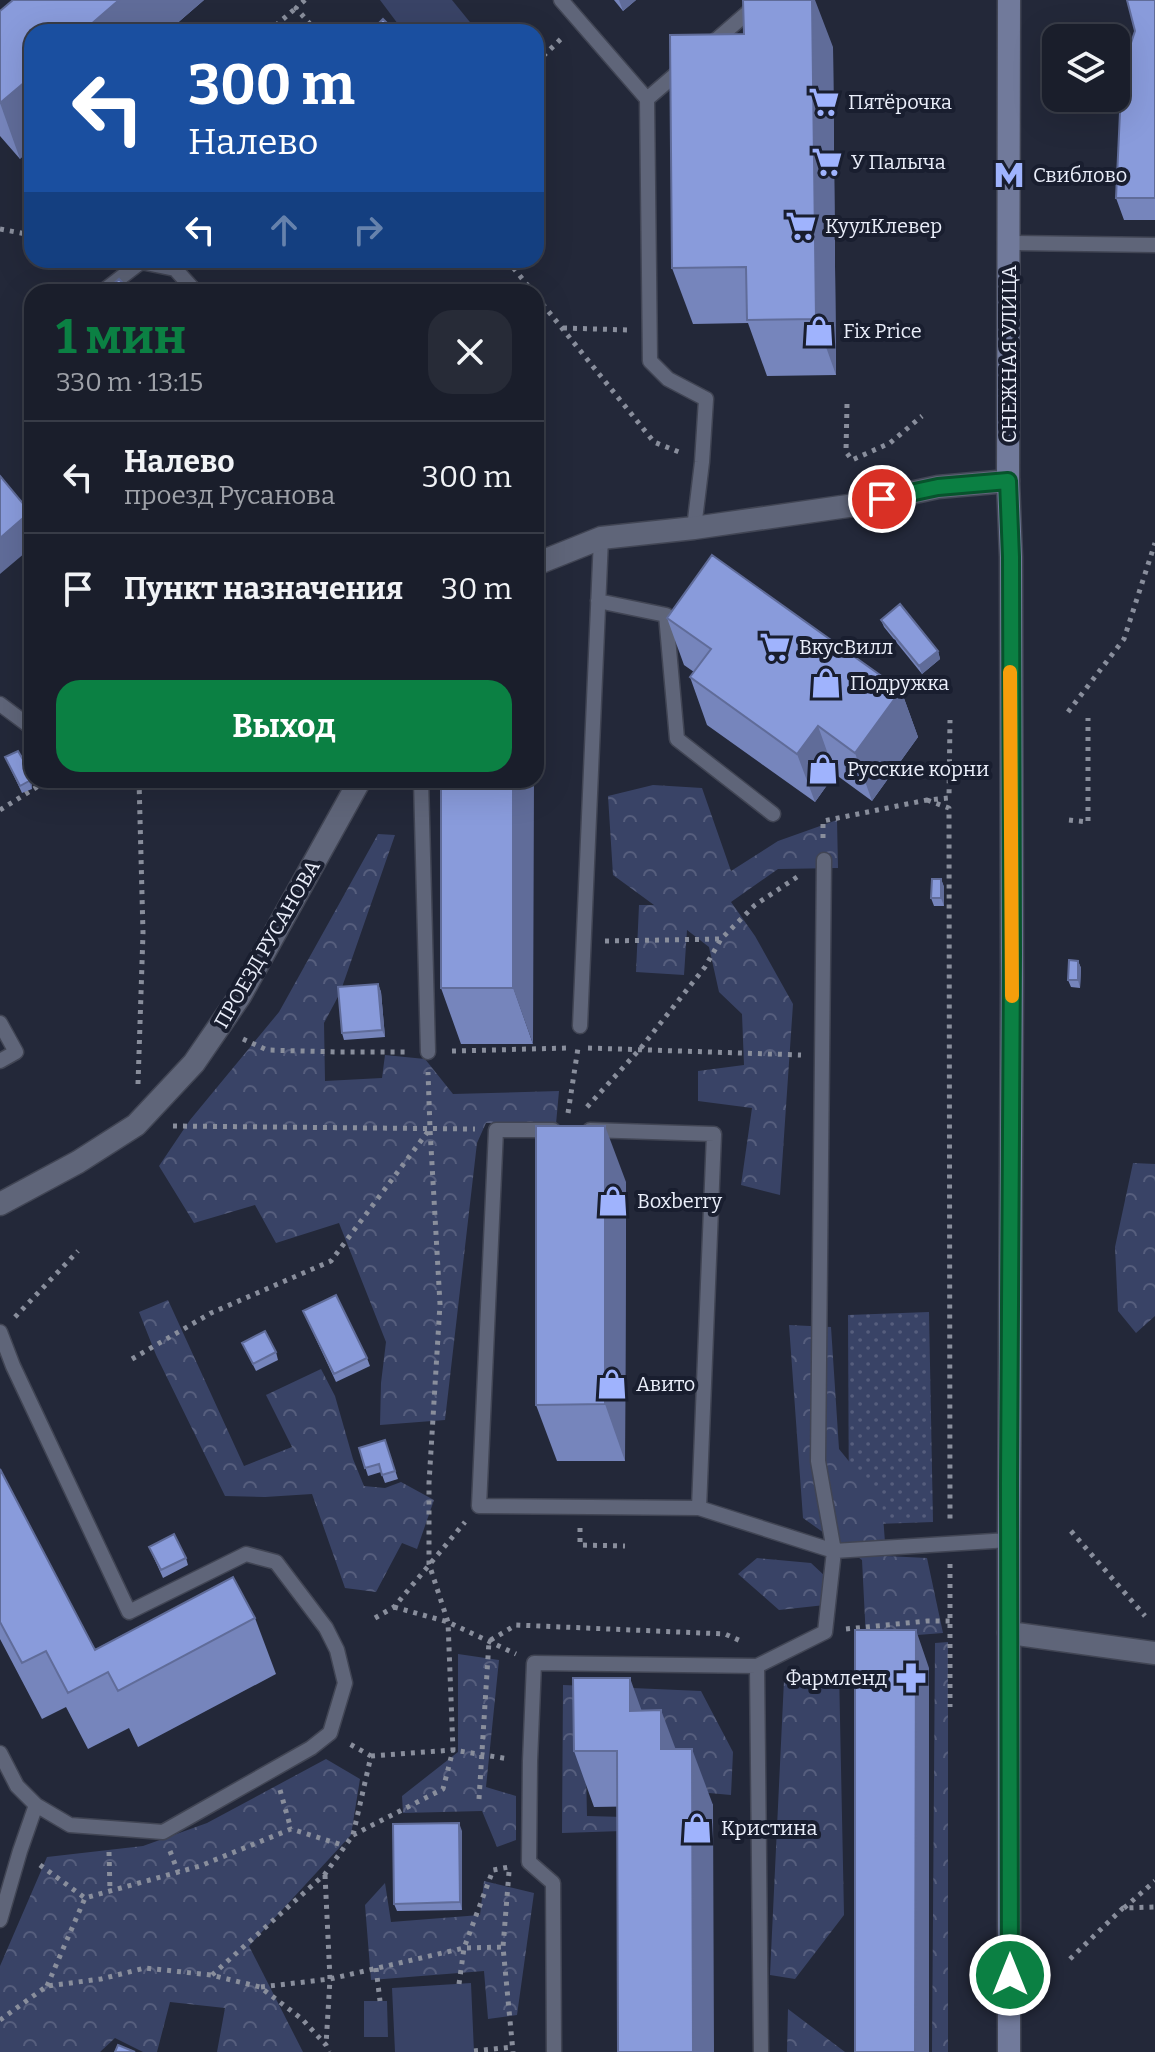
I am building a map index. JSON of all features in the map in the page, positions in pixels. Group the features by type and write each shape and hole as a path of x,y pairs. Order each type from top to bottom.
{"main road":[{"name":"СНЕЖНАЯ УЛИЦА","path":"1009,0 1008,481 1012,948 1009,2052"}],"street":[{"path":"544,561 601,538 855,505 938,487 1008,481"},
{"name":"ПРОЕЗД РУСАНОВА","path":"0,1204 78,1162 136,1125 194,1063 240,996 356,788"},
{"path":"1009,1633 1155,1653"}],"lane":[{"path":"561,0 647,99 650,361 668,379 706,399 694,528"},
{"path":"647,99 762,0"},
{"path":"1009,243 1155,245"},
{"path":"112,284 133,268"},
{"path":"170,268 175,269 189,284"},
{"path":"580,1026 601,538"},
{"path":"598,601 666,615 677,739 773,814"},
{"path":"0,704 24,722"},
{"path":"421,788 428,1052"},
{"path":"554,2052 553,1883 529,1862 534,1663 757,1666 825,1632 834,1551 818,1461 824,860"},
{"path":"0,1023 16,1052 0,1061"},
{"path":"699,1508 714,1134 496,1130 479,1506 699,1508 834,1551 1009,1540"},
{"path":"0,1332 6,1370 129,1612 246,1554 276,1562 326,1628 337,1650 345,1683 330,1733 311,1748 163,1832 70,1825 36,1805 17,1786 0,1753"},
{"path":"757,1666 761,2052"},
{"path":"0,1920 36,1805"}],"path":[{"path":"277,24 305,0"},
{"path":"296,8 310,24"},
{"path":"544,56 580,22"},
{"path":"0,229 24,234"},
{"path":"513,268 526,284"},
{"path":"544,306 654,442 702,462"},
{"path":"562,328 650,331"},
{"path":"847,404 846,452 852,460 890,443 922,416"},
{"path":"1068,712 1124,639 1155,543"},
{"path":"1069,820 1088,822 1088,718"},
{"path":"573,1130 705,967 721,939 755,905 824,860 823,821 949,798 950,720"},
{"path":"0,810 35,788"},
{"path":"139,788 143,933 136,1125 496,1130"},
{"path":"927,800 949,808 950,1707"},
{"path":"584,942 721,939"},
{"path":"573,1130 580,1026"},
{"path":"219,1028 267,1050 428,1052 578,1048 822,1056"},
{"path":"353,1835 443,1789 453,1750 448,1622 429,1564 429,1483 440,1304 428,1052"},
{"path":"132,1359 211,1313 331,1261 430,1129"},
{"path":"0,1332 78,1251"},
{"path":"375,1618 394,1607 479,1506"},
{"path":"579,1507 580,1545 625,1546"},
{"path":"1071,1531 1145,1616"},
{"path":"394,1607 448,1622 534,1663"},
{"path":"825,1632 950,1621"},
{"path":"330,1733 371,1756 453,1750 530,1761"},
{"path":"211,1975 325,1874 353,1835 371,1756"},
{"path":"272,1770 291,1829"},
{"path":"108,1828 110,1891"},
{"path":"85,1898 200,1866 291,1829 345,1846"},
{"path":"20,1851 85,1898"},
{"path":"459,1984 464,1948 493,1870 529,1862"},
{"path":"474,2051 513,2050 503,1947 509,1867"},
{"path":"325,1874 330,1979 328,2049"},
{"path":"1070,1959 1155,1881"},
{"path":"47,1986 85,1898"},
{"path":"1123,1908 1155,1907"},
{"path":"0,2020 47,1986 101,1979 145,1968 211,1975 260,1987 330,1979 464,1948 503,1947"},
{"path":"376,1968 380,2001"},
{"path":"260,1987 302,2019 328,2049"}],"green space":[{"path":"380,0 452,0 472,24 398,24"},
{"path":"653,785 702,788 731,871 778,841 837,820 838,868 778,869 731,902 755,936 793,1004 780,1195 741,1185 752,1108 698,1101 698,1071 744,1065 742,1014 719,992 709,947 687,930 684,975 636,972 639,905 654,905 613,875 608,796"},
{"path":"378,834 395,835 340,993 324,1023 325,1081 382,1078 385,1055 425,1059 453,1094 559,1091 556,1124 486,1123 477,1143 445,1420 380,1425 386,1342 339,1223 276,1243 255,1205 194,1223 159,1166 190,1120 279,1012"},
{"path":"1133,1163 1155,1164 1155,1316 1136,1333 1118,1311 1115,1247"},
{"path":"168,1300 244,1466 292,1447 266,1395 321,1369 335,1396 364,1486 385,1488 401,1482 434,1500 417,1549 402,1543 376,1592 345,1588 312,1494 225,1496 156,1355 139,1312"},
{"path":"929,1312 933,1522 849,1525 848,1315"},
{"path":"789,1325 831,1327 839,1449 882,1502 886,1556 927,1558 943,1633 866,1639 862,1560 803,1518"},
{"path":"757,1558 811,1563 826,1577 825,1605 779,1610 738,1574"},
{"path":"948,1642 948,2052 932,2052 935,1643"},
{"path":"458,1654 499,1660 486,1787 516,1796 516,1840 497,1847 482,1811 403,1813 402,1796 458,1752"},
{"path":"839,1670 844,1915 795,1979 770,1975 784,1680"},
{"path":"563,1685 701,1691 733,1752 731,1795 698,1792 585,1726 587,1816 624,1817 622,1831 562,1833"},
{"path":"326,1759 360,1779 351,1835 249,1946 303,2052 217,2052 225,2008 170,2002 157,2052 143,2052 115,2038 100,2052 0,2052 0,1966 47,1857 143,1846 207,1823"},
{"path":"484,1881 534,1893 517,2015 488,2019 484,1971 371,1980 365,1905 385,1883 391,1922 480,1915"},
{"path":"471,1983 474,2052 395,2052 392,1988"},
{"path":"364,2001 387,2001 388,2037 364,2037"},
{"path":"788,2009 845,2052 787,2052"}],"building":[{"path":"13,0 119,0 91,24 24,24 24,83 0,103 0,11"},
{"path":"743,0 812,0 816,319 747,320 746,267 672,268 670,35 744,34"},
{"path":"1127,0 1155,0 1155,198 1116,198 1120,112 1130,112 1130,46 1135,31"},
{"path":"0,476 24,505 24,517 0,538"},
{"path":"712,555 901,690 855,753 818,726 797,754 690,677 711,649 667,618"},
{"path":"900,604 938,651 919,666 881,620"},
{"path":"18,751 24,761 24,784 20,786 5,757"},
{"path":"441,788 513,788 513,988 441,988"},
{"path":"932,879 941,879 941,898 931,898"},
{"path":"1069,960 1078,961 1078,980 1068,980"},
{"path":"378,984 382,1030 342,1033 338,987"},
{"path":"536,1126 605,1126 605,1404 536,1405"},
{"path":"336,1295 367,1358 334,1374 303,1311"},
{"path":"265,1331 276,1352 253,1364 242,1343"},
{"path":"385,1440 395,1471 382,1475 379,1464 365,1468 359,1448"},
{"path":"0,1469 95,1650 233,1577 255,1618 118,1691 108,1672 68,1693 46,1651 22,1663 0,1622"},
{"path":"174,1534 186,1558 161,1570 149,1547"},
{"path":"855,1630 916,1630 915,2052 855,2052"},
{"path":"573,1678 630,1678 630,1711 661,1710 661,1749 692,1749 693,2052 618,2052 617,1751 574,1751"},
{"path":"459,1823 460,1902 394,1904 393,1824"},
{"path":"118,2045 135,2052 115,2052"}],"slow traffic":[{"path":"1010,672 1012,996"}],"place":[{"name":"Пятёрочка","path":"824,102"},
{"name":"У Палыча","path":"827,162"},
{"name":"Свиблово","path":"1009,175"},
{"name":"КуулКлевер","path":"801,226"},
{"name":"Fix Price","path":"819,331"},
{"name":"ВкусВилл","path":"775,647"},
{"name":"Подружка","path":"826,683"},
{"name":"Русские корни","path":"823,769"},
{"name":"Boxberry","path":"613,1201"},
{"name":"Авито","path":"612,1384"},
{"name":"Фармленд","path":"911,1678"},
{"name":"Кристина","path":"697,1828"}],"route":[{"path":"882,499 938,487 1008,481 1012,953 1010,1975"}]}
